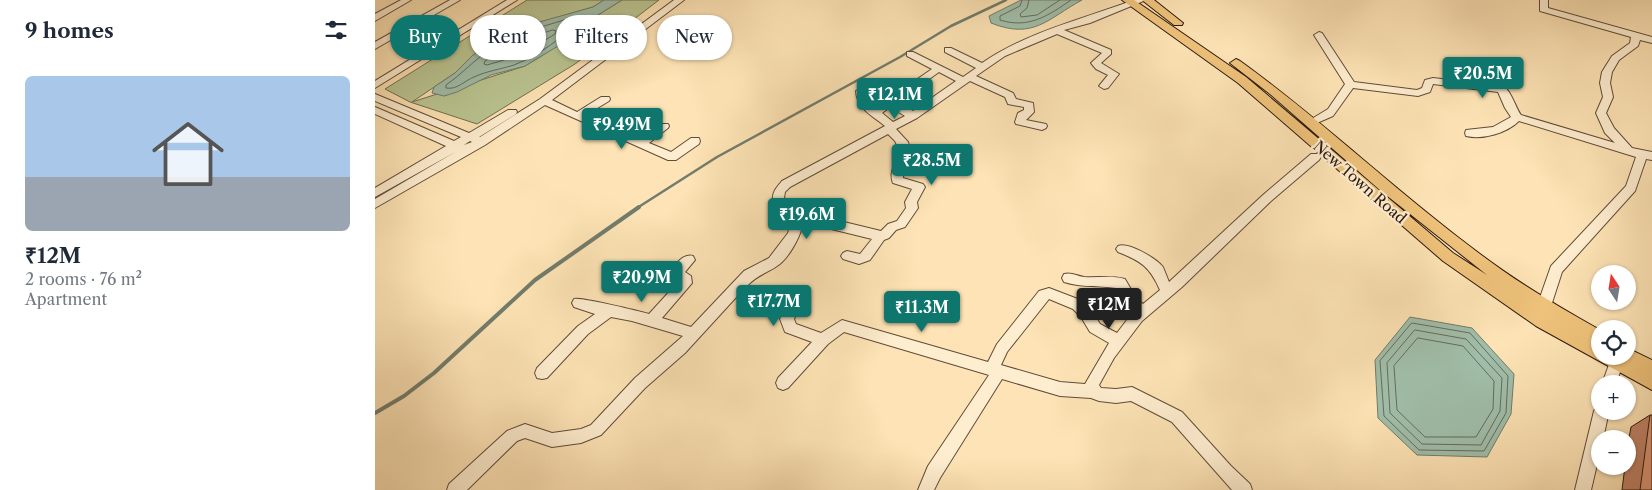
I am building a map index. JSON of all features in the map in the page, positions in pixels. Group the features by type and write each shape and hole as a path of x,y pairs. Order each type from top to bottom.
{"main road":[{"name":"New Town Road","path":"1137,1 1274,91 1470,255 1544,306 1591,334"},
{"name":"New Town Road","path":"1137,1 1242,80 1448,257 1542,321 1591,349"},
{"path":"1636,364 1652,369"},
{"path":"1626,365 1652,382"}],"street":[{"path":"375,18 407,0"},
{"path":"375,46 456,0"},
{"path":"375,85 513,0"},
{"path":"477,140 564,79 669,0"},
{"path":"375,193 477,140 544,101 612,52 679,0"},
{"path":"1544,0 1543,8 1617,28 1652,40"},
{"path":"455,490 512,436 520,432 552,440 581,436 596,430 639,383 667,361 749,275 774,262 781,254 794,234 798,213 779,200 778,196 781,189 794,179 913,116 1002,54 1056,30 1137,1"},
{"path":"1056,30 1108,52 1096,63 1099,67 1114,74 1104,86"},
{"path":"1319,35 1351,85"},
{"path":"1629,151 1609,130 1601,113 1608,97 1605,83 1607,72 1615,58 1635,44 1636,36"},
{"path":"948,50 981,67"},
{"path":"910,54 939,68 1009,96 1013,102 1029,105 1029,112 1022,115 1020,122 1042,126"},
{"path":"876,113 939,68"},
{"path":"1351,85 1419,93 1426,90 1429,82 1433,81 1499,88 1504,91 1510,108 1517,117 1647,155 1631,188 1556,270 1544,306"},
{"path":"1310,123 1322,119 1333,110 1342,94 1351,85"},
{"path":"797,223 815,220 879,236 885,235 894,226 901,224 911,208 911,202 919,187 897,180 896,176 904,157 905,147 902,139 876,113 866,108 861,100 861,91"},
{"path":"375,98 477,140"},
{"path":"578,116 605,99"},
{"path":"544,101 674,157 695,141"},
{"path":"890,102 913,116"},
{"path":"375,110 462,148"},
{"path":"610,130 635,112"},
{"path":"1470,132 1486,132 1513,122 1517,117"},
{"path":"641,143 664,126"},
{"path":"375,204 462,148"},
{"path":"1093,391 1092,386 1109,354 1143,312 1167,292 1267,198 1315,157"},
{"path":"847,256 859,259 865,257 876,244 879,236"},
{"path":"1122,249 1137,254 1157,270 1167,292"},
{"path":"651,320 685,283 686,280 677,272 689,260"},
{"path":"1069,278 1085,282 1104,281 1120,283 1131,302 1143,312"},
{"path":"738,287 792,308 787,319 790,328 823,340"},
{"path":"926,490 934,472 995,370 1002,348 1044,295 1049,293 1078,304 1083,308 1095,328 1118,341"},
{"path":"579,303 651,320 694,334"},
{"path":"542,373 583,330 609,311"},
{"path":"783,383 823,340 837,328 847,326 1060,389 1093,391 1099,394 1116,396 1132,394 1177,417 1225,472 1244,490"},
{"path":"1583,490 1600,420"}],"green space":[{"path":"527,0 604,0 593,7 566,15 556,15 556,18 546,21 546,15 503,15"},
{"path":"622,0 659,0 639,15 598,15"},
{"path":"470,36 470,58 455,73 412,102 525,66 534,60 546,60 546,53 556,46 556,60 580,60 477,124 410,102 385,89 431,60 460,60 460,42"}],"water":[{"path":"604,0 622,0 598,15 564,15 593,7"},
{"path":"1021,0 1082,0 1049,20 1029,28 1006,28 991,23 989,16"},
{"path":"556,17 556,47 546,53 546,20"},
{"path":"470,58 470,60 535,60 525,66 491,75 457,92 444,96 432,93 434,87 455,73"},
{"path":"1410,317 1472,328 1514,374 1511,414 1487,457 1417,455 1378,418 1375,360"}],"building":[{"path":"1650,415 1652,415 1652,490 1640,490"}],"waterway":[{"path":"637,208 717,157 900,57 951,26 1006,0"},
{"path":"375,413 404,396 434,373 535,280 639,207"}]}
